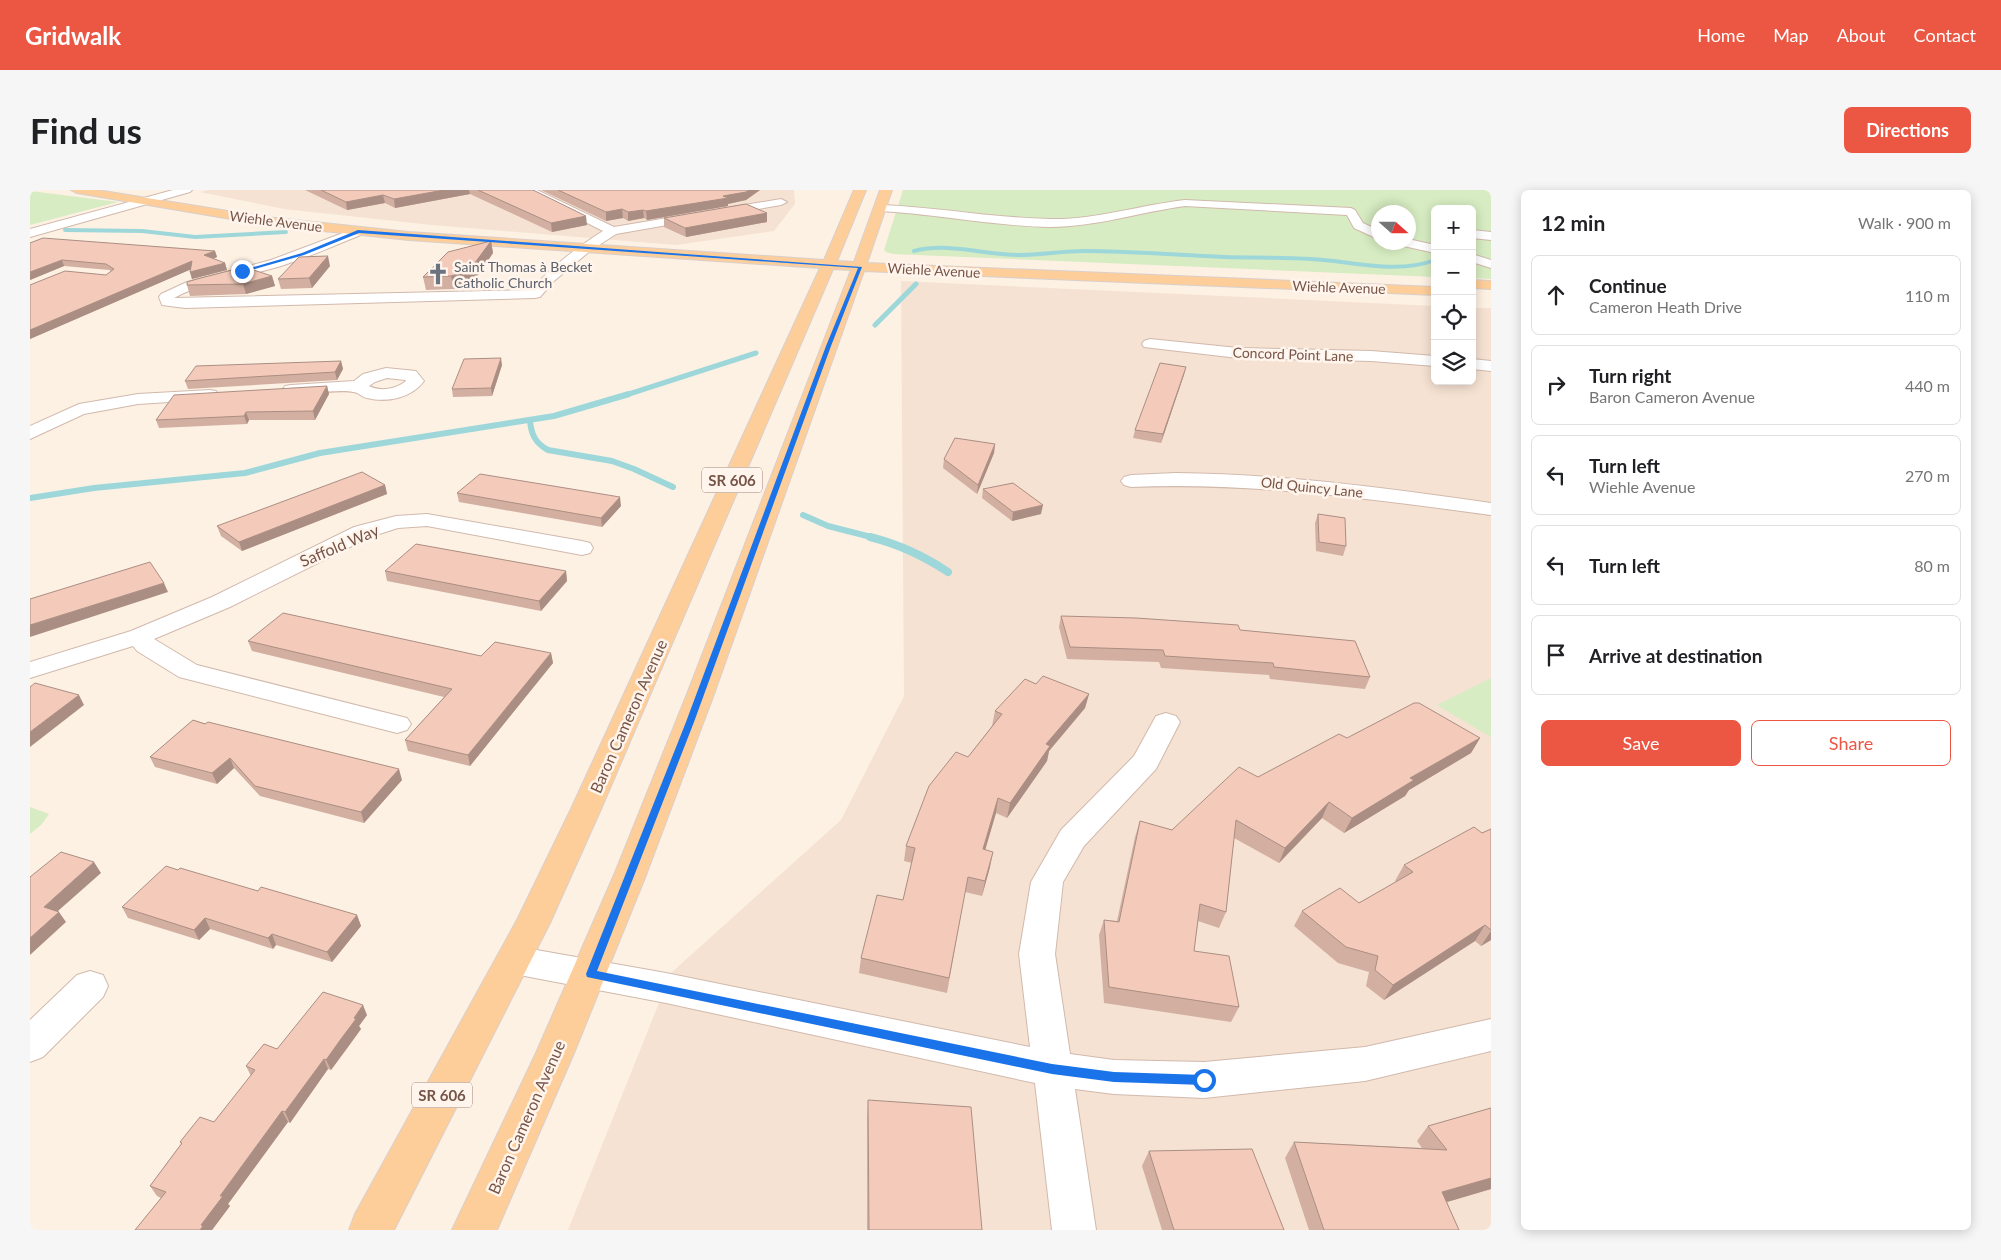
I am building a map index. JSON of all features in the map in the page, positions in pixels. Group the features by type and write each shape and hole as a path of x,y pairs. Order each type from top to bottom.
{"main road":[{"name":"Wiehle Avenue","path":"77,190 238,217 358,231 862,263 1431,291"},
{"name":"Wiehle Avenue","path":"126,190 274,214 590,245"},
{"name":"Baron Cameron Avenue","path":"371,1230 514,960 586,809 860,190"},
{"name":"Baron Cameron Avenue","path":"474,1230 591,974 687,731 825,355 862,263 886,190"},
{"name":"Wiehle Avenue","path":"862,263 1431,283"},
{"path":"1476,284 1491,285"},
{"path":"1476,293 1491,294"}],"street":[{"path":"30,233 186,190"},
{"path":"528,190 612,231"},
{"path":"358,231 284,260 187,286 166,297 167,302 185,304 535,294 549,278 590,245 612,231 780,202"},
{"path":"880,208 922,210 984,219 1051,223 1090,222 1167,205 1197,203 1351,212 1358,225 1371,232"},
{"path":"1365,229 1371,229"},
{"path":"1476,234 1491,236"},
{"path":"1416,245 1431,248"},
{"path":"1476,259 1491,264"},
{"name":"Concord Point Lane","path":"1150,344 1238,353 1371,356 1431,361"},
{"path":"1476,364 1491,366"},
{"path":"272,392 359,386"},
{"path":"30,412 79,409 138,400 224,394"},
{"path":"30,433 79,409"},
{"name":"Old Quincy Lane","path":"1132,481 1208,478 1240,480 1317,487 1491,509"},
{"name":"Saffold Way","path":"30,670 140,636 221,602 362,532 396,522 427,520 582,548"},
{"path":"140,636 146,646 188,671 397,724"},
{"path":"1074,1230 1037,954 1047,882 1072,838 1146,762 1166,722"},
{"path":"514,960 591,974 1052,1069 1114,1077 1204,1080 1365,1064 1491,1035"},
{"path":"30,1045 90,986"}],"shaded area":[{"path":"208,190 794,190 795,204 774,231 676,245 432,225 284,209 200,192"},
{"path":"901,281 1431,306 1431,385 1476,385 1476,308 1491,308 1491,1230 568,1230 671,973 841,820 904,696"}],"green space":[{"path":"903,190 1491,190 1491,279 1476,278 1476,205 1431,205 1431,277 893,254 884,250"},
{"path":"30,191 118,202 30,225"},
{"path":"1491,678 1491,737 1437,705"},
{"path":"30,807 49,814 41,825 30,834"}],"building":[{"path":"321,190 444,190 394,199 383,195 346,202"},
{"path":"478,190 533,190 586,216 551,223"},
{"path":"558,190 749,190 723,196 728,198 646,211 628,212 622,209 606,212"},
{"path":"746,204 767,213 685,228 664,218"},
{"path":"43,238 215,251 204,255 225,263 190,272 192,261 30,330 30,285 65,271 106,275 114,269 106,264 62,260 30,272 30,243"},
{"path":"491,241 469,271 451,276 423,277 448,252"},
{"path":"328,256 309,278 278,279 299,257"},
{"path":"244,267 272,276 243,284 187,285 187,282"},
{"path":"501,358 491,388 452,389 464,359"},
{"path":"341,361 335,372 185,381 196,366"},
{"path":"1160,363 1186,367 1163,434 1135,430"},
{"path":"327,386 313,411 246,412 244,416 156,420 174,395"},
{"path":"955,438 995,444 978,485 944,459"},
{"path":"362,472 385,485 239,542 217,526"},
{"path":"480,474 620,497 601,518 457,493"},
{"path":"1013,483 1043,505 1013,512 983,489"},
{"path":"1318,514 1345,518 1346,546 1319,542"},
{"path":"416,544 566,571 539,601 385,571"},
{"path":"150,562 164,583 30,625 30,599"},
{"path":"283,613 481,656 495,642 551,653 468,755 405,740 452,689 248,641"},
{"path":"1061,616 1136,618 1238,625 1240,630 1355,641 1370,677 1274,667 1273,663 1165,656 1163,650 1070,647"},
{"path":"1043,676 1089,694 1046,744 1050,746 1010,803 998,798 983,849 993,852 985,881 968,877 949,978 861,958 877,895 903,900 915,848 906,846 929,786 956,752 968,757 1002,714 995,711 1025,679 1036,684"},
{"path":"35,683 79,695 30,732 30,687"},
{"path":"1414,703 1419,703 1480,738 1410,778 1414,780 1352,818 1329,802 1285,848 1236,820 1226,912 1200,904 1194,951 1229,956 1239,1007 1109,987 1104,920 1119,922 1140,821 1172,830 1239,767 1258,777 1339,734 1347,738"},
{"path":"193,720 205,724 208,722 399,769 361,812 255,786 230,758 212,773 150,757"},
{"path":"1474,827 1482,833 1491,829 1491,930 1485,925 1393,985 1375,970 1378,956 1346,947 1302,911 1340,888 1359,903 1413,872 1404,865"},
{"path":"61,852 94,862 44,907 59,912 30,938 30,877"},
{"path":"166,866 178,870 180,868 258,891 261,887 357,915 327,952 272,934 268,938 205,918 194,930 122,907"},
{"path":"323,992 363,1005 354,1018 356,1019 326,1060 324,1059 285,1112 282,1111 220,1196 223,1196 201,1225 203,1226 200,1230 135,1230 166,1192 150,1186 182,1143 180,1142 200,1117 214,1122 255,1070 246,1066 264,1044 277,1049"},
{"path":"868,1100 971,1107 982,1230 869,1230"},
{"path":"1491,1108 1491,1178 1442,1192 1459,1230 1324,1230 1294,1142 1447,1150 1428,1126"},
{"path":"1252,1149 1284,1230 1174,1230 1149,1151"}],"waterway":[{"path":"65,230 142,231 195,237 286,232"},
{"path":"914,251 953,248 1019,255 1076,251 1300,258 1389,267 1431,261"},
{"path":"875,325 916,284"},
{"path":"626,395 756,353"},
{"path":"30,498 94,488 245,473 320,453 554,416 629,394"},
{"path":"530,420 534,438 548,450 612,461 673,487"},
{"path":"803,515 828,526 875,538"},
{"path":"870,537 910,551 948,572"}],"place":[{"name":"Saint Thomas à Becket Catholic Church","path":"438,274"}],"route":[{"path":"242,271 303,254 358,231 860,267 828,346 690,722 591,974 1052,1069 1114,1077 1204,1080"}]}
